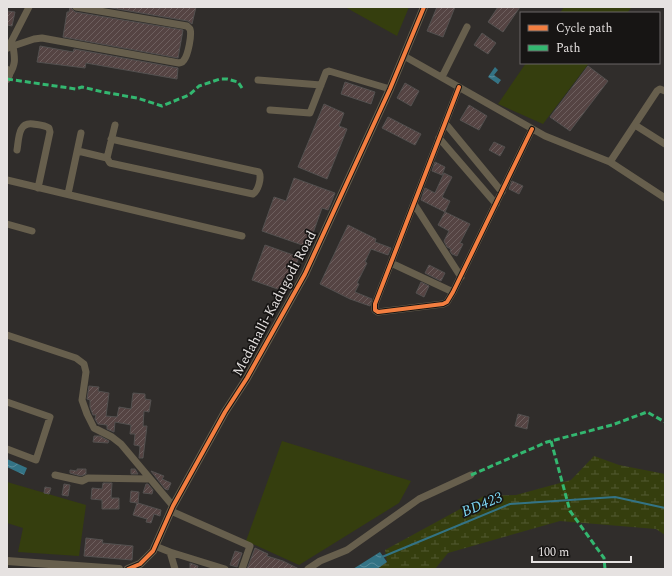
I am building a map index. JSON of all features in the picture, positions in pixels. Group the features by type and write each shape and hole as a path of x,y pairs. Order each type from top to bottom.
{"street":[{"path":"9,47 29,7"},
{"path":"9,47 38,38 179,63 185,59 191,35 190,28 186,26 76,7"},
{"name":"Medahalli-Kadugodi Road","path":"128,569 140,564 153,551 172,509 225,412 247,378 305,274 390,88 424,7"},
{"path":"442,77 467,27"},
{"path":"7,76 14,67 15,59 9,47"},
{"path":"404,56 545,136 610,162 664,196"},
{"path":"270,110 310,113 326,72 329,71 390,88"},
{"path":"258,80 321,85"},
{"path":"459,87 375,304 375,310 378,312 443,304 447,302 461,277 532,129"},
{"path":"610,162 657,92 660,89 665,91"},
{"path":"17,150 20,129 23,126 28,123 49,128 50,132 38,188"},
{"path":"445,123 502,192"},
{"path":"111,139 259,172 260,176 256,191 253,194 110,163 107,158 111,139 115,125"},
{"path":"635,125 665,144"},
{"path":"68,194 81,133"},
{"path":"439,138 496,204"},
{"path":"78,151 107,158"},
{"path":"7,180 242,236"},
{"path":"414,204 461,277"},
{"path":"7,224 32,231"},
{"path":"391,263 453,292"},
{"path":"7,335 76,358 84,364 86,372 82,400 94,428 112,437 121,444 172,509 250,546 242,569"},
{"path":"7,402 50,417 36,460 7,449"},
{"path":"55,475 82,481 88,478 149,479"},
{"path":"308,569 320,561 347,550 418,499 471,475"},
{"path":"155,546 225,569"},
{"path":"170,552 175,569"},
{"path":"7,561 119,569"}],"green space":[{"path":"345,7 409,7 397,36"},
{"path":"564,7 632,7 628,12 561,12"},
{"path":"525,64 588,64 543,124 498,104"},
{"path":"282,441 411,481 399,503 299,565 246,541"},
{"path":"594,456 619,465 665,474 665,535 656,529 560,521 448,553 435,569 377,569 387,562 385,550 484,496 516,495 571,480"},
{"path":"7,482 86,505 79,556 18,552 23,528 7,523"}],"water":[{"path":"495,67 498,70 494,75 501,80 498,84 488,77"},
{"path":"7,459 27,468 24,475 7,467"},
{"path":"380,552 387,562 377,569 353,569"}],"building":[{"path":"70,7 75,12 183,30 178,58 63,37 67,12 69,12"},
{"path":"106,7 196,7 192,24 188,21"},
{"path":"437,7 455,7 443,37 427,31"},
{"path":"498,7 520,7 503,32 488,22"},
{"path":"7,11 15,12 12,26 7,25"},
{"path":"482,33 496,43 488,54 474,45"},
{"path":"40,46 73,52 74,49 178,68 177,79 86,63 85,68 37,62"},
{"path":"588,66 608,81 570,131 550,117"},
{"path":"345,82 375,92 371,104 341,94"},
{"path":"405,83 419,91 411,106 397,98"},
{"path":"324,104 344,113 339,126 347,129 327,179 298,167"},
{"path":"469,105 487,116 479,130 460,120"},
{"path":"388,117 421,134 415,145 382,128"},
{"path":"494,142 505,147 500,156 489,150"},
{"path":"435,162 445,167 442,175 432,171"},
{"path":"444,173 452,177 442,197 450,201 445,212 421,200 425,188 435,193"},
{"path":"294,178 335,193 328,210 322,208 308,247 262,231 274,197 286,201"},
{"path":"512,181 523,186 519,194 509,189"},
{"path":"445,212 470,224 460,243 463,244 457,256 452,254 450,251 451,249 447,247 444,241 449,231 438,225"},
{"path":"348,225 376,239 375,242 391,248 388,255 371,249 365,262 367,263 357,283 359,284 355,292 372,299 370,306 350,299 320,284"},
{"path":"265,245 299,257 286,292 252,280"},
{"path":"429,265 445,273 441,281 425,273"},
{"path":"421,282 429,286 424,297 416,293"},
{"path":"89,386 99,387 98,391 109,393 106,416 117,417 119,407 131,409 133,393 145,394 145,399 151,400 149,412 144,411 143,426 147,426 143,458 139,458 140,446 134,445 135,434 130,434 131,425 115,422 114,432 107,429 107,425 98,424 95,419 96,415 93,415 90,407 90,400 87,399"},
{"path":"518,414 529,417 527,429 515,426"},
{"path":"94,436 100,436 109,441 108,443 93,442"},
{"path":"77,469 86,469 86,474 81,476 70,473 70,470 77,471"},
{"path":"131,469 135,469 138,474 131,474"},
{"path":"151,471 164,476 162,479 171,483 168,490 165,489"},
{"path":"103,483 112,483 111,498 119,498 119,509 102,509 102,500 91,499 92,488 102,489"},
{"path":"64,484 70,485 68,496 62,495"},
{"path":"146,484 148,484 153,490 152,494 143,493"},
{"path":"45,487 51,488 49,494 44,493"},
{"path":"131,491 139,492 138,503 161,510 160,516 154,514 151,523 146,522 147,519 133,515 137,503 130,502"},
{"path":"86,538 103,540 102,543 133,546 132,560 84,556"},
{"path":"255,548 268,554 267,556 283,561 299,569 247,569"},
{"path":"235,551 242,553 237,567 230,565"},
{"path":"190,563 198,566 197,569 190,569"}],"waterway":[{"name":"BD423","path":"382,557 510,504 615,497 665,508"}],"marked path":[{"path":"7,79 76,89 82,87 137,98 162,106 189,95 199,86 220,79 238,82 242,88"},
{"path":"471,475 547,442 612,425 647,412 665,422"},
{"path":"551,441 570,511 604,558 605,569"}],"cycle path":[{"path":"128,569 140,564 153,551 173,506 225,412 247,378 305,274 390,89 424,7"},
{"path":"459,87 375,304 375,310 378,312 443,304 447,302 532,129"}]}
